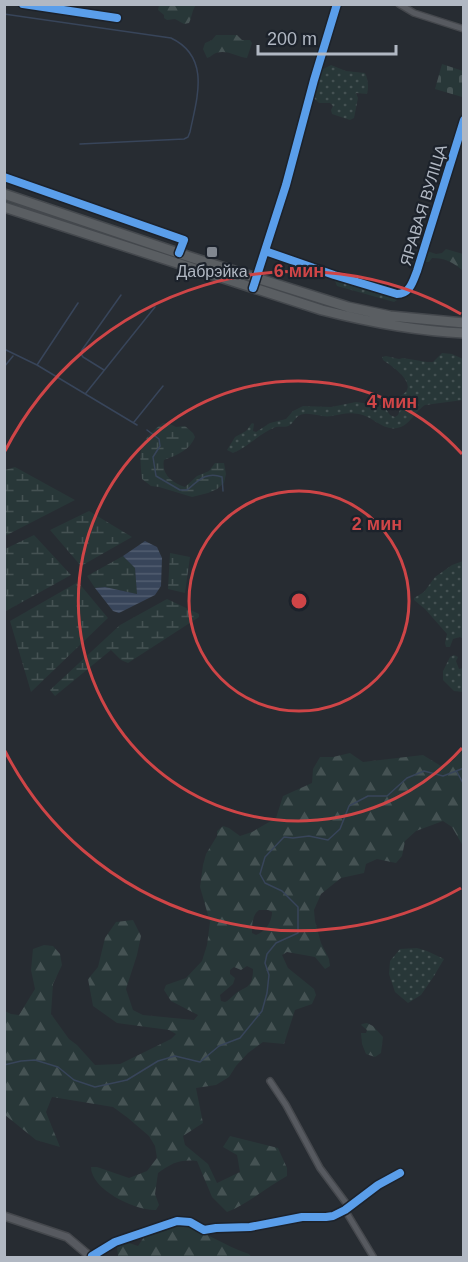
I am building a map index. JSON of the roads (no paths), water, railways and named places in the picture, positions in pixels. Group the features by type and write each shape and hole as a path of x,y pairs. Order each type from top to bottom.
{"highway":[{"path":"4,194 178,253 322,310 372,322 428,331 464,333"},
{"path":"4,207 255,283 348,307 390,316 464,323"}],"street":[{"path":"23,4 117,18"},
{"path":"255,283 337,4"},
{"path":"399,4 414,13 464,29"},
{"name":"ЯРАВАЯ ВУЛІЦА","path":"265,251 334,275 402,294 411,286 417,271 464,120"},
{"path":"4,177 184,240 178,253"},
{"path":"270,1081 374,1257"},
{"path":"4,1216 67,1237 92,1257 115,1242 177,1221 190,1222 204,1230 250,1227 302,1217 333,1216 400,1173"}],"water":[{"path":"145,541 157,547 162,558 161,586 155,595 119,613 113,611 95,588 105,587 137,594 135,568 123,556"}],"waterway":[{"path":"4,14 171,38 184,46 192,56 196,67 198,92 188,137 80,144"},
{"path":"104,370 81,354 121,295"},
{"path":"37,365 78,303"},
{"path":"86,393 155,307"},
{"path":"4,349 37,365 137,425"},
{"path":"4,367 13,356"},
{"path":"134,422 163,386"},
{"path":"147,430 159,439 160,446 153,457 156,476 180,490 187,490 199,480 216,475 222,477 223,491"},
{"name":"Дабрэйка","path":"4,1065 35,1060 58,1067 74,1080 95,1087 127,1080 158,1061 175,1056 200,1062 219,1046 240,1038 262,1011 269,975 265,963 267,954 276,943 298,933 298,907 282,891 265,883 260,874 265,857 284,837 309,836 328,840 340,829 349,806 368,796 387,796 407,778 424,771 443,776 464,768"},
{"path":"457,772 464,785"}],"place":[{"name":"Дабрэйка","path":"212,252"}]}
